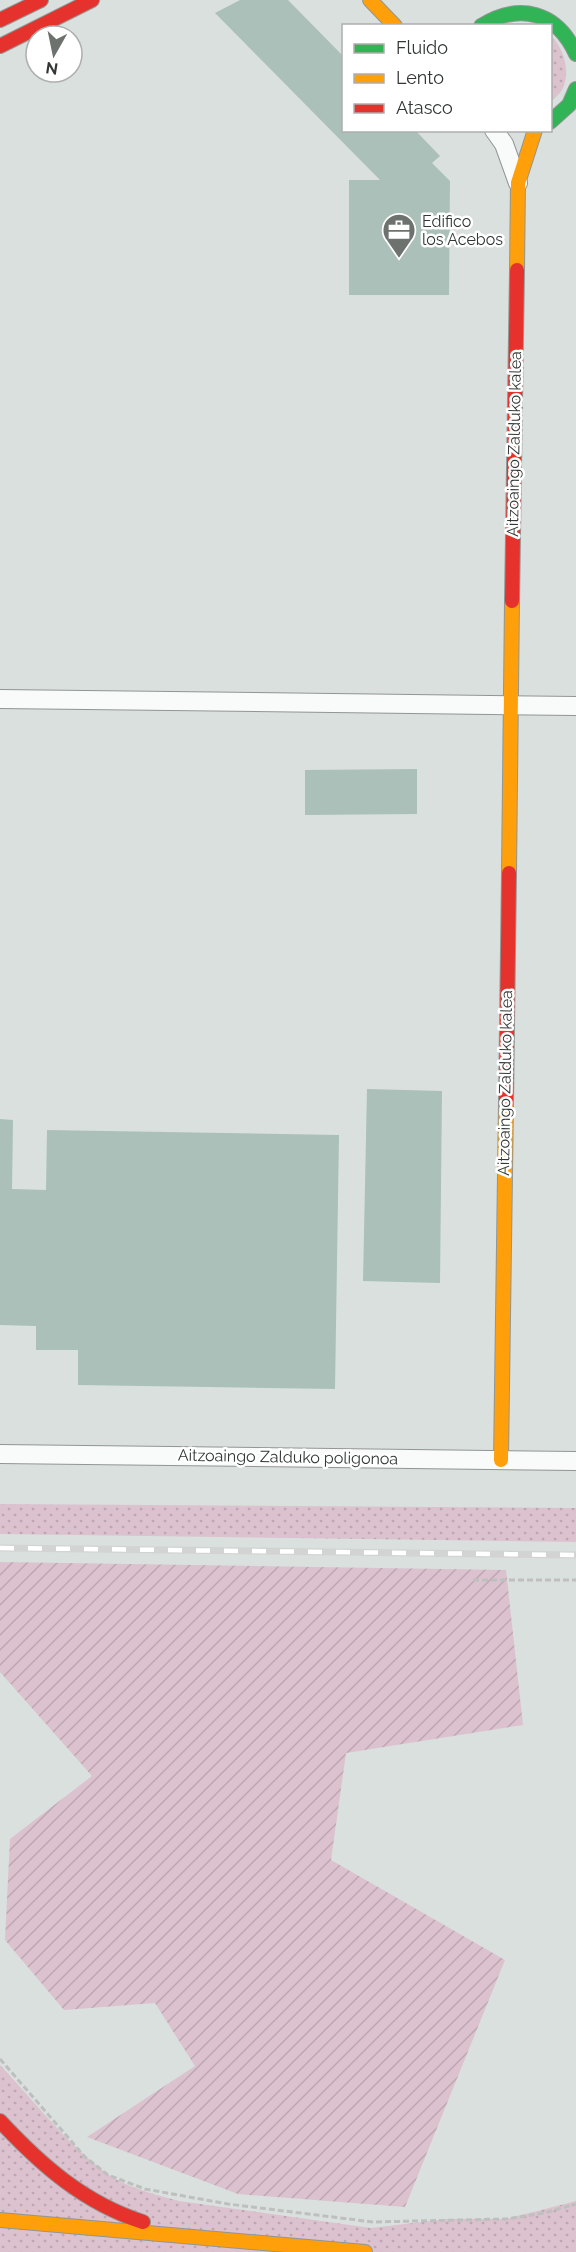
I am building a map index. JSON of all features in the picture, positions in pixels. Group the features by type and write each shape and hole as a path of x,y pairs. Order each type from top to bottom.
{"main road":[{"path":"0,20 40,0"},
{"path":"0,46 92,0"},
{"path":"370,0 392,24"},
{"path":"533,0 544,16 567,35 575,50"},
{"path":"483,24 506,12 525,12 544,16"},
{"path":"552,120 569,105 576,91"},
{"name":"Aitzoaingo Zalduko kalea","path":"501,1460 518,183 534,132"},
{"path":"0,2121 20,2144 54,2174 88,2198 129,2218 212,2238"},
{"path":"0,2220 365,2252"},
{"path":"0,2228 259,2252"}],"street":[{"name":"Aitzoaingo Zalduko kalea","path":"495,132 504,144 518,183"},
{"path":"0,699 576,706"},
{"name":"Aitzoaingo Zalduko poligonoa","path":"0,1454 576,1461"}],"path":[{"path":"473,1580 576,1580"},
{"path":"0,2059 85,2157 108,2175 145,2188 228,2204 373,2222 506,2219 543,2214 576,2204"}],"shaded area":[{"path":"552,37 562,52 566,67 562,90 552,101"},
{"path":"0,1504 576,1508 576,1542 0,1534"},
{"path":"0,1562 506,1570 523,1725 346,1753 331,1860 505,1960 405,2207 238,2194 87,2137 195,2066 155,2003 64,2010 5,1940 10,1839 92,1776 0,1672"},
{"path":"0,2065 91,2161 114,2178 141,2190 179,2201 371,2228 447,2219 506,2219 576,2201 576,2252 0,2252"}],"building":[{"path":"240,0 288,0 342,55 342,132 417,132 440,156 432,163 450,181 449,295 349,295 349,180 380,180 215,13"},
{"path":"417,769 417,814 305,815 305,770"},
{"path":"367,1089 442,1091 440,1283 363,1281"},
{"path":"0,1119 13,1120 12,1189 46,1190 47,1130 339,1135 335,1389 78,1385 78,1350 36,1350 36,1326 0,1325"}],"railway":[{"path":"0,1548 576,1555"}],"traffic: fast":[{"path":"485,24 510,14 536,15 548,20 559,29 576,54"},
{"path":"552,120 569,105 576,89"}],"traffic: slow":[{"path":"370,0 393,24"},
{"path":"517,270 518,183 534,132"},
{"path":"509,873 512,601"},
{"path":"501,1460 506,1103"},
{"path":"0,2220 365,2252"}],"traffic: jam":[{"path":"0,20 41,0"},
{"path":"0,46 92,0"},
{"path":"512,601 517,270"},
{"path":"506,1103 509,873"},
{"path":"0,2121 31,2153 65,2181 102,2204 143,2222"}],"place":[{"name":"Edifico los Acebos","path":"399,259"}]}
